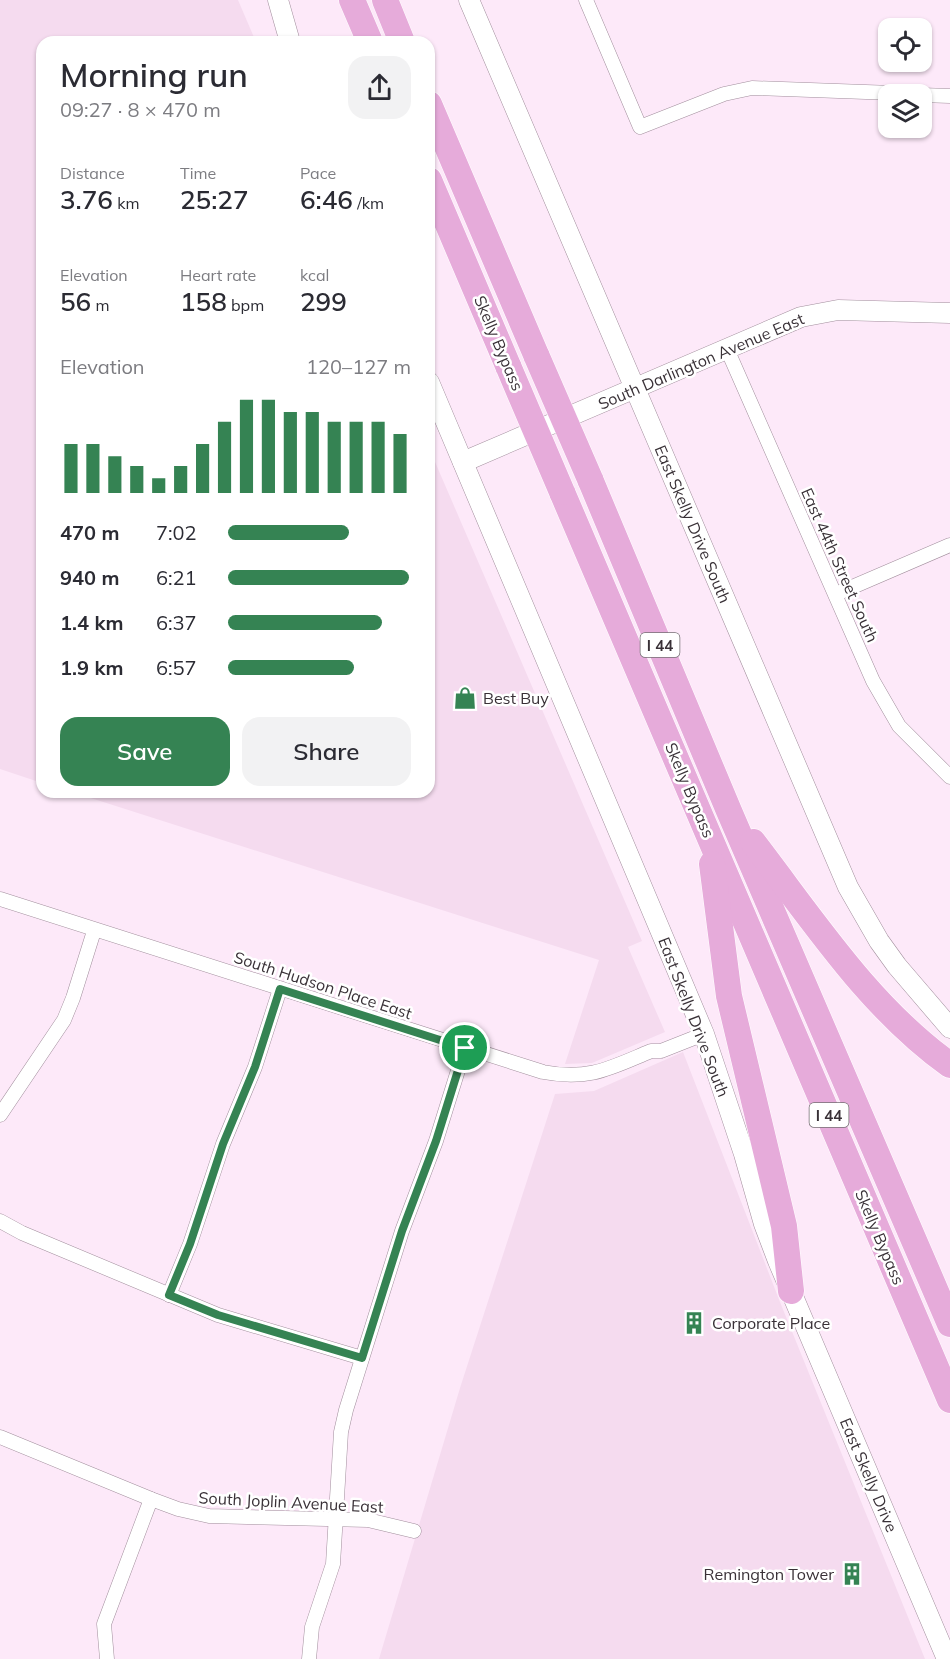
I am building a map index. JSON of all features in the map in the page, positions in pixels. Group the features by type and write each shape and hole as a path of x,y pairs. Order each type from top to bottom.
{"highway":[{"path":"352,0 367,36"},
{"path":"385,0 400,36"},
{"name":"Skelly Bypass","path":"435,118 950,1324"},
{"name":"Skelly Bypass","path":"435,194 950,1400"},
{"path":"729,811 867,990 908,1030 950,1065"},
{"path":"707,831 729,996 784,1226 791,1291"}],"main road":[{"path":"278,0 288,36"},
{"name":"East Skelly Drive South","path":"469,0 848,887 879,941 897,966 950,1028"},
{"name":"South Darlington Avenue East","path":"463,462 783,324 818,313 866,309 950,313"},
{"name":"East Skelly Drive South","path":"435,396 704,1034 744,1154 764,1224 791,1291"},
{"name":"East Skelly Drive","path":"791,1291 947,1659"}],"street":[{"path":"586,0 640,127 724,94 752,88 878,92"},
{"path":"932,95 950,96"},
{"name":"East 44th Street South","path":"726,349 886,706 899,726 950,777"},
{"path":"836,594 950,545"},
{"name":"South Hudson Place East","path":"0,899 94,931 543,1072 577,1076 603,1071 651,1051 661,1051 704,1034"},
{"path":"0,1115 64,1020 74,998 94,931"},
{"path":"169,1295 190,1244 223,1144 255,1067 280,989"},
{"path":"309,1659 312,1627 333,1564 341,1431 402,1231 436,1141 465,1048"},
{"path":"0,1221 22,1233 218,1315 362,1358"},
{"name":"South Joplin Avenue East","path":"0,1437 185,1511 209,1516 368,1520 414,1531"},
{"path":"106,1659 104,1624 151,1499"}],"shaded area":[{"path":"0,0 238,0 253,36 36,36 36,781 0,769"},
{"path":"435,462 642,941 628,947 665,1032 592,1063 565,1064 599,960 91,798 435,798"},
{"path":"683,1052 780,1302 925,1659 379,1659 460,1388 555,1094 594,1091"}],"place":[{"name":"Best Buy","path":"465,698"},
{"name":"Corporate Place","path":"694,1323"},
{"name":"Remington Tower","path":"852,1574"}],"route":[{"path":"280,989 465,1048 436,1141 402,1231 362,1358 218,1315 169,1295 190,1244 223,1144 255,1067 280,989"}]}
